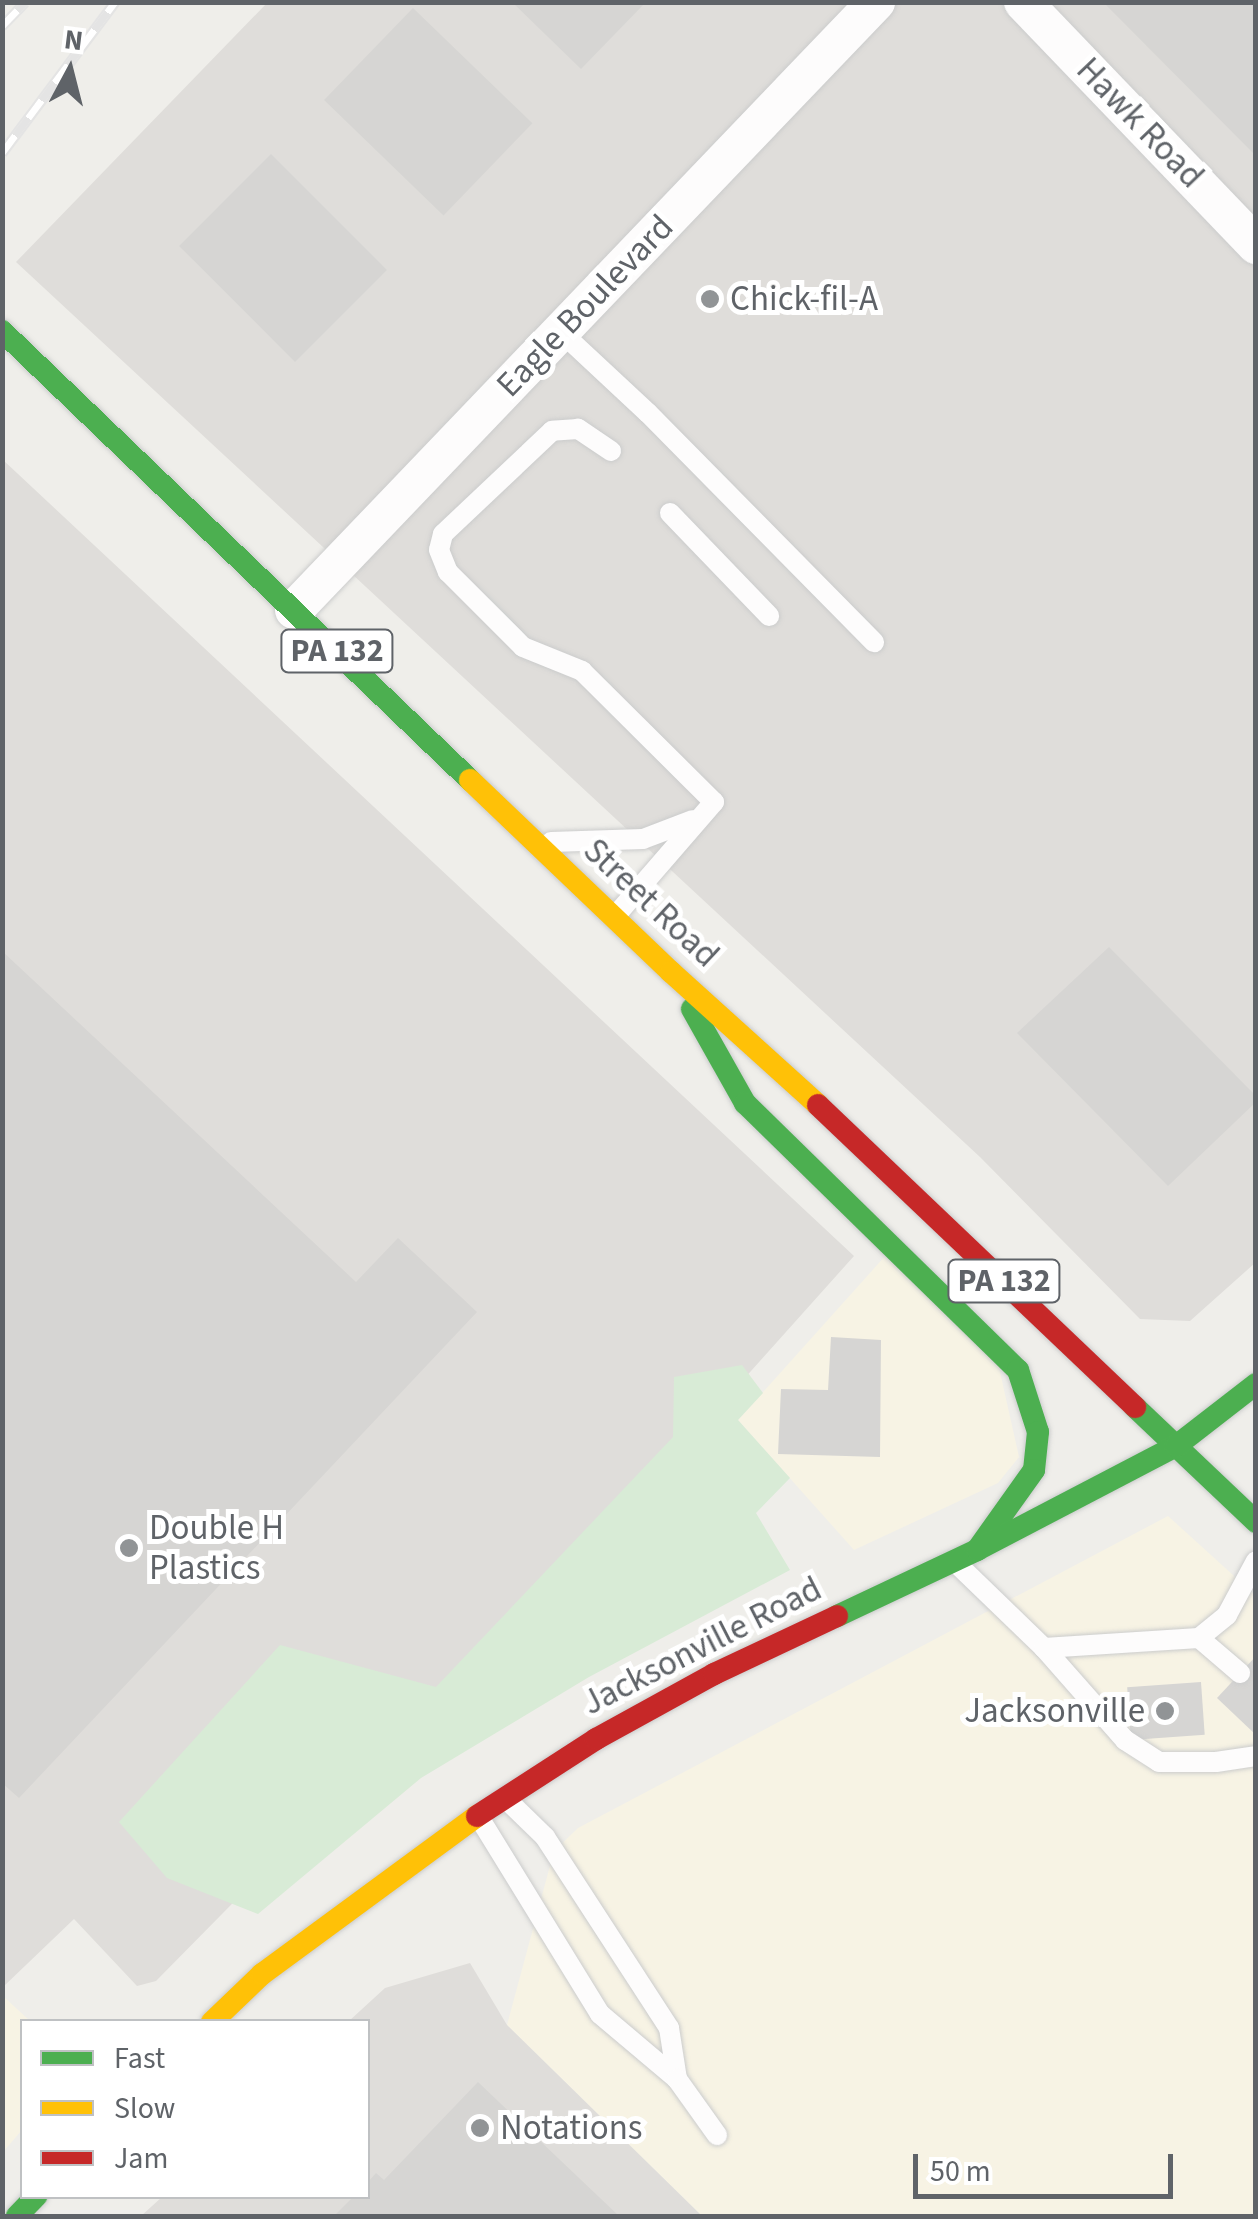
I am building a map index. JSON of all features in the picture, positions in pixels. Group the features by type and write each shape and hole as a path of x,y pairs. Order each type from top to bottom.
{"main road":[{"name":"Street Road","path":"2,332 671,972 832,1116 1256,1522"},
{"path":"671,972 744,1103 1018,1370 1038,1432 1034,1470 977,1550"},
{"name":"Jacksonville Road","path":"215,2019 262,1974 504,1797 698,1682 977,1550 1176,1446 1256,1384"}],"street":[{"name":"Eagle Boulevard","path":"294,610 876,2"},
{"name":"Hawk Road","path":"1023,2 1256,245"}],"lane":[{"path":"560,332 648,413 874,642"},
{"path":"611,451 578,429 552,431 443,534 440,550 448,572 523,647 582,670 707,809"},
{"path":"670,512 769,616"},
{"path":"536,842 642,839 707,809"},
{"path":"614,917 707,809"},
{"path":"954,1561 1044,1648 1125,1740 1159,1762 1256,1756"},
{"path":"1044,1648 1199,1638 1226,1614 1256,1561"},
{"path":"1199,1638 1240,1673"},
{"path":"504,1797 546,1837 669,2028 677,2080"},
{"path":"479,1817 600,2014 677,2080 717,2135"}],"shaded area":[{"path":"267,3 1255,3 1255,1263 1190,1321 1140,1319 980,1157 16,262"},
{"path":"2,459 854,1256 691,1438 156,1981 137,1986 74,1919 3,1987"},
{"path":"887,1254 998,1363 1019,1457 998,1483 854,1550 738,1420"},
{"path":"1168,1516 1255,1595 1255,2216 702,2216 507,2025 554,1851 578,1828"},
{"path":"470,1963 507,2025 702,2216 141,2216 160,2199 370,2199 370,2019 351,2019 385,1988"},
{"path":"3,1996 28,2019 20,2019 20,2132 3,2152"}],"green space":[{"path":"742,1365 763,1393 738,1420 790,1478 756,1513 790,1570 589,1677 421,1778 258,1914 167,1878 119,1822 280,1645 436,1687 673,1437 674,1377"}],"building":[{"path":"512,2 646,2 581,69"},
{"path":"1103,2 1256,2 1256,156"},
{"path":"413,8 532,123 443,215 324,100"},
{"path":"271,154 387,270 295,362 179,246"},
{"path":"1109,947 1256,1096 1256,1102 1168,1186 1017,1033"},
{"name":"Double H Plastics","path":"2,951 356,1282 398,1238 477,1312 19,1798 2,1783"},
{"path":"831,1337 881,1340 880,1457 778,1454 781,1389 828,1390"},
{"path":"1256,1656 1256,1735 1217,1698"},
{"name":"Jacksonville","path":"1201,1682 1205,1735 1131,1740 1127,1687"},
{"name":"Notations","path":"478,2082 619,2216 334,2216 351,2199 370,2199 370,2180 376,2173 384,2180"}],"railway":[{"path":"2,26 25,2"},
{"path":"2,153 115,2"}],"traffic: fast":[{"path":"2,331 470,780"},
{"path":"692,1009 745,1103 1018,1370 1038,1432 1034,1470 977,1550"},
{"path":"837,1616 977,1550 1176,1446 1256,1384"},
{"path":"1135,1407 1256,1522"},
{"path":"17,2216 33,2199"}],"traffic: slow":[{"path":"470,780 671,972 818,1105"},
{"path":"215,2019 262,1974 477,1816"}],"traffic: jam":[{"path":"818,1105 1135,1407"},
{"path":"477,1816 596,1739 714,1674 837,1616"}],"place":[{"name":"Chick-fil-A","path":"710,299"},
{"name":"Double H Plastics","path":"129,1548"},
{"name":"Jacksonville","path":"1165,1711"},
{"name":"Notations","path":"480,2128"}]}
